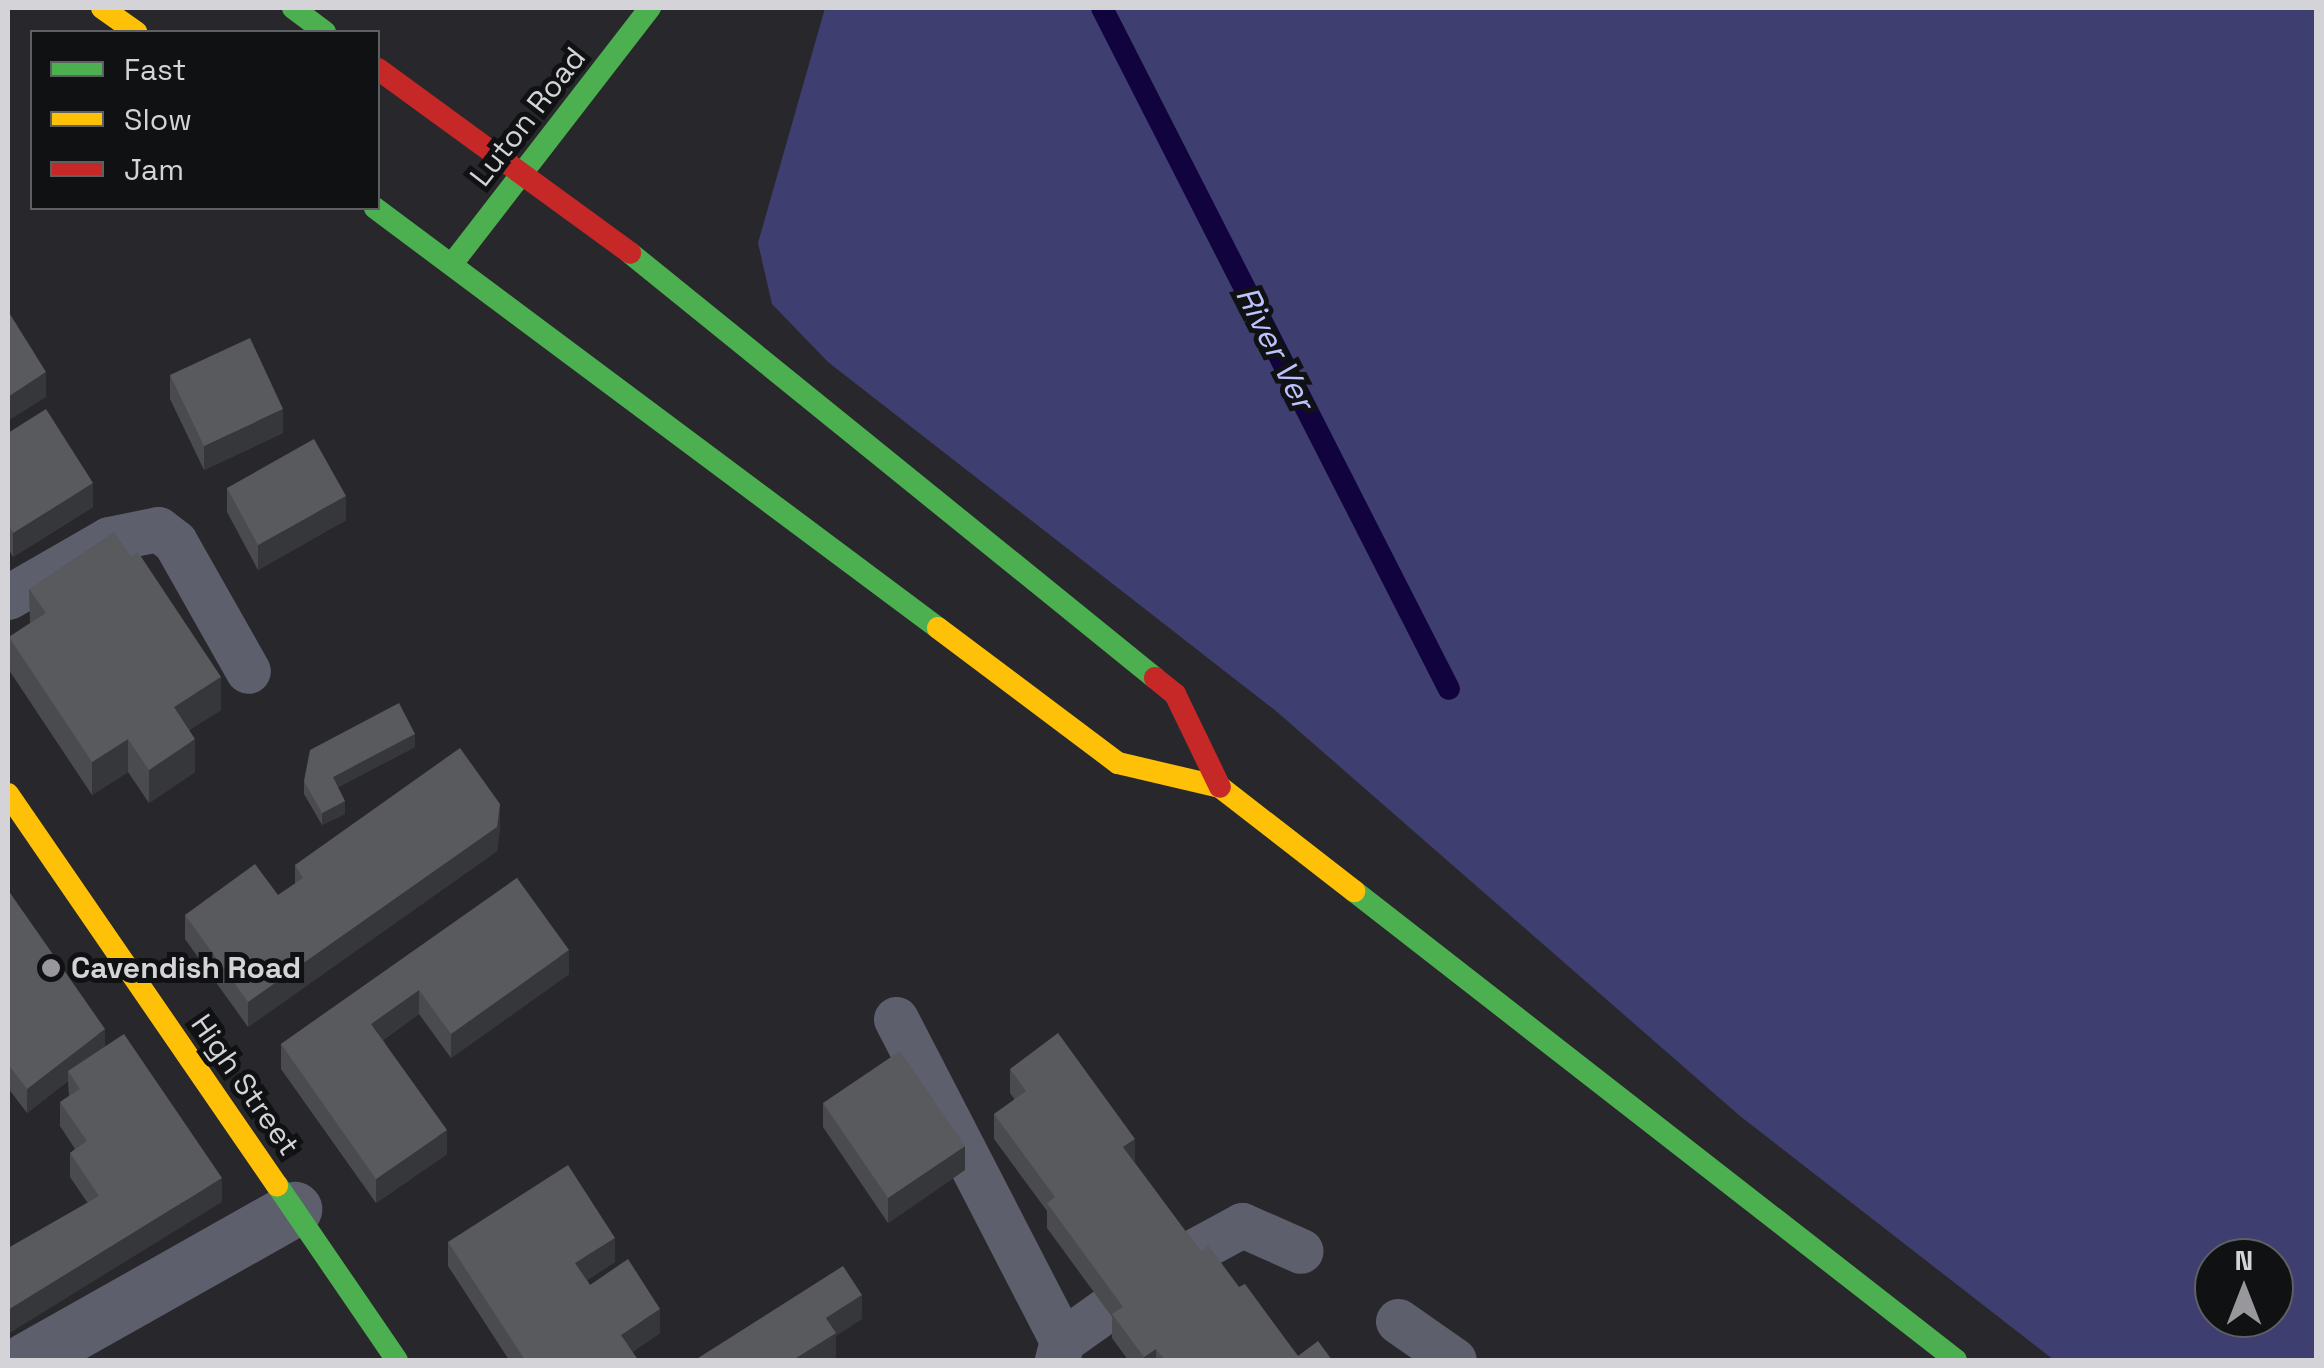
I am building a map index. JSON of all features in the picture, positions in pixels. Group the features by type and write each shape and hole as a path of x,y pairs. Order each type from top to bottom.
{"main road":[{"path":"102,8 133,30"},
{"path":"293,8 322,30"},
{"name":"Luton Road","path":"452,264 650,8"},
{"path":"380,70 522,170 840,418 1174,694 1220,787"},
{"path":"378,210 1118,763 1220,787 1956,1360"},
{"name":"High Street","path":"8,794 398,1360"}],"street":[{"path":"26,1360 294,1208"}],"lane":[{"path":"8,597 109,539 140,528 158,529 175,542 248,672"},
{"path":"896,1019 1059,1351 1107,1309"},
{"path":"1185,1256 1242,1225 1301,1250"},
{"path":"1398,1320 1454,1360"}],"shaded area":[{"path":"825,8 2316,8 2316,1360 2054,1360 1740,1116 1276,711 828,362 772,304 758,243"}],"building":[{"path":"8,311 46,372 8,397"},
{"path":"250,338 283,409 204,446 170,375"},
{"path":"46,409 93,483 13,533 8,524 8,433"},
{"path":"314,439 346,496 258,545 227,488"},
{"path":"114,532 131,557 138,552 221,677 174,707 195,739 149,770 128,739 92,762 9,637 46,613 29,589"},
{"path":"399,703 415,734 333,777 345,801 322,813 304,781 310,750"},
{"path":"460,748 500,804 497,827 248,1002 185,915 255,864 278,895 303,878 295,865"},
{"path":"517,878 569,950 451,1034 419,990 371,1024 447,1130 376,1179 281,1044"},
{"path":"8,890 105,1029 27,1089 8,1064"},
{"path":"1058,1033 1135,1139 1123,1147 1201,1252 1208,1245 1239,1287 1245,1284 1298,1356 1318,1341 1332,1360 1165,1360 1156,1349 1144,1357 1112,1314 1123,1307 1047,1203 1055,1197 994,1114 1026,1091 1010,1069"},
{"path":"124,1034 222,1178 8,1310 8,1248 99,1196 70,1153 87,1141 60,1102 80,1089 68,1071"},
{"path":"900,1051 965,1146 888,1198 823,1103"},
{"path":"568,1165 615,1238 575,1263 590,1285 628,1259 660,1309 621,1335 638,1360 525,1360 448,1242"},
{"path":"843,1266 862,1295 826,1318 836,1333 793,1360 695,1360"}],"waterway":[{"name":"River Ver","path":"1102,8 1449,689"}],"traffic: fast":[{"path":"293,8 322,30"},
{"path":"452,264 650,8"},
{"path":"378,210 938,628"},
{"path":"630,253 1155,678"},
{"path":"1354,891 1956,1360"},
{"path":"277,1185 397,1360"}],"traffic: slow":[{"path":"102,8 133,30"},
{"path":"938,628 1118,763 1220,787 1354,891"},
{"path":"8,794 277,1185"}],"traffic: jam":[{"path":"380,70 630,253"},
{"path":"1155,678 1175,694 1220,787"}],"place":[{"name":"Cavendish Road","path":"51,968"}]}
